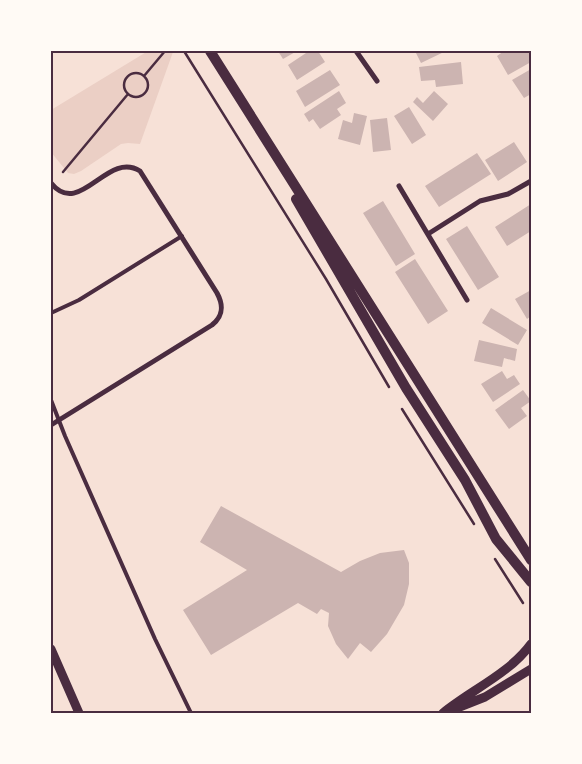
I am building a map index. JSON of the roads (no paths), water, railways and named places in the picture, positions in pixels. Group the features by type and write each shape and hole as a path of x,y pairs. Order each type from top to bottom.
{"main road":[{"path":"210,51 531,560"},
{"path":"256,126 302,211 406,388 465,480 492,533 502,548 531,582"}],"street":[{"path":"356,51 377,81"},
{"path":"51,183 61,193 69,195 79,192 120,167 135,167 144,175 220,298 222,305 220,317 212,325 51,425"},
{"path":"428,234 480,202 508,194 531,181"},
{"path":"399,186 468,300"},
{"path":"444,713 461,698 512,663 531,644"},
{"path":"51,649 79,713"},
{"path":"444,713 485,697 531,669"}],"lane":[{"path":"51,314 79,300 182,236"},
{"path":"51,400 155,638 191,713"}]}
